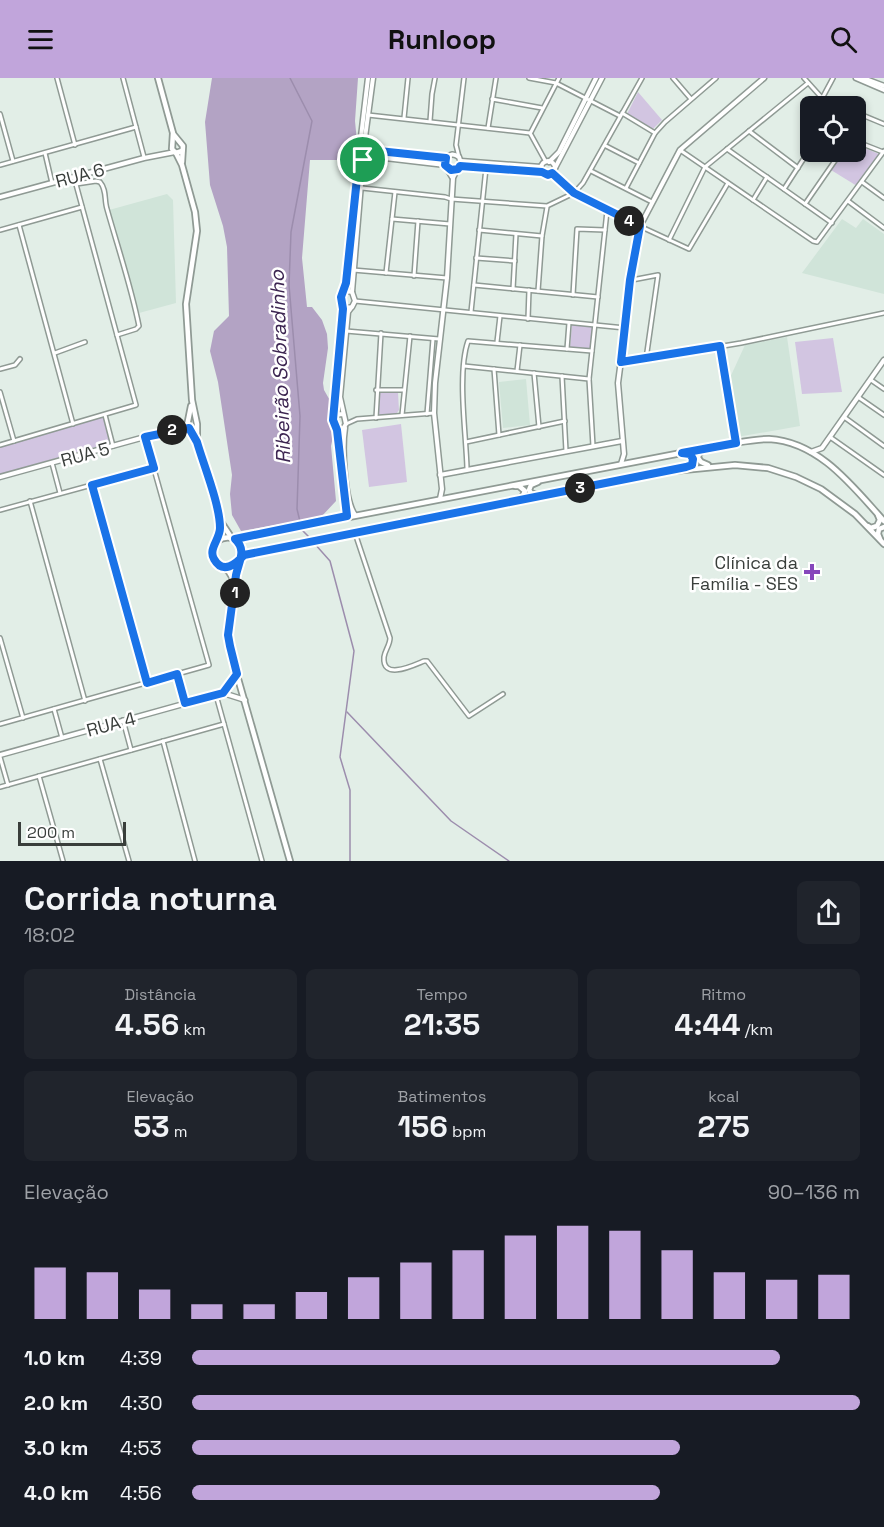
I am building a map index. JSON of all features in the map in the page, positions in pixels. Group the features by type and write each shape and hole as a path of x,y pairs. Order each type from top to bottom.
{"main road":[{"path":"158,78 175,148 195,212 197,231 186,304 197,442"},
{"path":"175,148 183,146 182,165"},
{"path":"175,148 182,151"},
{"path":"192,400 189,425 197,442 218,513 224,529 242,549 228,635 290,861"},
{"path":"189,425 193,419 196,423"},
{"path":"189,425 193,429 196,423"},
{"path":"236,584 230,572 214,560 214,546 221,538 233,538 707,448 769,439 811,452 823,459 884,521"},
{"path":"707,448 699,453 698,458 700,462 713,466"},
{"path":"222,566 232,566 241,558 319,540 692,465 693,459 690,454 682,453"},
{"path":"663,472 735,465 768,468 796,477 821,489 871,528 877,526 880,520 878,514"},
{"path":"540,496 531,493 529,490 531,485 561,476"},
{"path":"495,506 522,498 525,494 523,488 510,485"},
{"path":"217,542 220,530 218,513"},
{"path":"865,524 882,542"},
{"path":"882,542 878,534 879,529 884,527"}],"street":[{"path":"57,78 75,145"},
{"path":"123,78 144,158"},
{"path":"362,145 368,78"},
{"path":"355,515 348,488 343,439 345,426 340,397 348,312 355,301 352,292 362,188 361,160 354,152 362,145 373,78"},
{"path":"404,118 408,78"},
{"path":"430,121 435,78"},
{"path":"440,499 442,489 434,413 439,339 447,278 453,178 459,163 456,145 464,78"},
{"path":"488,128 496,78"},
{"path":"529,78 556,83 655,133"},
{"path":"530,133 559,78"},
{"path":"542,170 559,152 596,78"},
{"path":"361,160 368,156 447,167 459,163 542,170 548,175 553,172 602,78"},
{"path":"362,188 481,202 547,206 574,193 591,171 642,78"},
{"path":"673,78 691,99"},
{"path":"707,78 710,82"},
{"path":"626,188 655,133 664,122 716,78"},
{"path":"633,462 624,454 618,383 630,280 640,226 680,150 764,78"},
{"path":"804,78 820,96"},
{"path":"823,96 832,78"},
{"path":"856,78 884,88"},
{"path":"863,78 884,88"},
{"path":"669,240 705,167 808,83"},
{"path":"492,99 542,108"},
{"path":"0,114 13,161"},
{"path":"368,115 530,133"},
{"path":"866,117 884,124"},
{"path":"0,165 136,127"},
{"path":"749,131 798,168"},
{"path":"530,133 548,162 554,165 553,172"},
{"path":"362,145 369,150 448,156 459,163 486,167 542,170"},
{"path":"453,178 447,167 448,156 456,145"},
{"path":"680,150 813,242 817,242 883,151 866,145"},
{"path":"605,146 639,163"},
{"name":"RUA 6","path":"0,198 175,148"},
{"path":"727,149 832,224"},
{"path":"368,156 369,150"},
{"path":"45,153 52,183"},
{"path":"879,158 884,162"},
{"path":"347,516 337,430 333,424 341,301 346,283 361,160"},
{"path":"784,189 802,162"},
{"path":"805,204 834,162"},
{"path":"471,312 486,167"},
{"path":"591,171 652,202"},
{"path":"553,172 574,193 689,249 728,183"},
{"path":"0,445 136,405 74,177"},
{"path":"753,200 767,177"},
{"path":"76,184 96,181 100,182 105,191 106,206 139,326 117,336"},
{"path":"862,182 884,198"},
{"path":"386,273 395,192"},
{"path":"848,201 884,228"},
{"path":"538,291 542,236 547,206"},
{"path":"0,230 82,207"},
{"path":"593,446 589,379 607,211"},
{"path":"392,219 450,224"},
{"path":"414,276 418,221"},
{"path":"19,225 73,424"},
{"path":"573,295 577,229 605,230"},
{"path":"479,230 542,236"},
{"path":"513,289 516,234"},
{"path":"476,258 515,261"},
{"path":"354,270 447,278"},
{"path":"630,280 658,274 646,359"},
{"path":"474,285 598,297"},
{"path":"528,319 529,290"},
{"path":"343,294 347,291 352,292"},
{"path":"355,301 625,328"},
{"path":"342,306 352,307"},
{"path":"621,362 720,346 884,313"},
{"path":"497,342 500,316"},
{"path":"567,349 569,322"},
{"path":"346,331 439,339"},
{"path":"376,418 381,333"},
{"path":"402,416 410,336"},
{"path":"427,414 434,339"},
{"path":"467,468 463,399 464,366 468,341 592,351"},
{"path":"55,353 85,342"},
{"path":"517,371 520,345"},
{"path":"720,346 736,443"},
{"path":"0,369 15,365 20,359"},
{"path":"811,452 822,448 884,360"},
{"path":"464,366 589,379"},
{"path":"494,369 499,435"},
{"path":"534,373 539,427"},
{"path":"562,376 566,451"},
{"path":"870,380 884,389"},
{"path":"376,390 403,390"},
{"path":"0,392 14,441"},
{"path":"858,397 884,415"},
{"path":"334,415 357,419 434,413"},
{"path":"105,415 113,446"},
{"path":"844,417 884,446"},
{"path":"337,430 357,419"},
{"path":"466,442 565,422"},
{"name":"RUA 5","path":"0,477 189,425"},
{"path":"0,724 209,664 145,437"},
{"path":"830,437 884,475"},
{"path":"440,475 467,468 622,441"},
{"path":"822,448 823,459"},
{"path":"621,464 624,454"},
{"path":"52,463 60,493"},
{"path":"0,510 154,468"},
{"path":"92,485 147,683"},
{"path":"442,489 452,497"},
{"path":"30,501 85,700"},
{"path":"355,533 390,638 384,655 386,665 399,671 427,661 470,716 503,694"},
{"path":"0,638 23,718"},
{"path":"177,674 185,703"},
{"path":"237,674 223,693 246,700"},
{"name":"RUA 4","path":"0,756 223,693"},
{"path":"216,695 262,861"},
{"path":"54,709 62,738"},
{"path":"123,720 131,750"},
{"path":"0,787 224,724"},
{"path":"163,741 195,861"},
{"path":"0,756 8,785"},
{"path":"100,759 129,861"},
{"path":"39,776 63,861"}],"shaded area":[{"path":"212,78 358,78 355,121 357,142 351,153 342,160 310,160 302,258 307,307 312,307 322,320 327,334 328,348 323,383 324,390 332,404 330,418 334,432 331,446 336,501 321,517 241,531 232,515 230,494 232,475 218,382 210,351 214,331 229,316 227,247 210,185 205,122"},
{"path":"638,92 662,120 652,130 627,114"},
{"path":"866,149 879,154 857,186 831,170 837,162 866,162"},
{"path":"167,194 173,200 176,303 139,313 109,210"},
{"path":"842,219 856,228 863,219 884,234 884,294 802,273"},
{"path":"572,325 593,327 590,349 570,347"},
{"path":"787,337 800,426 737,437 728,382 745,345"},
{"path":"833,338 842,392 802,394 795,342"},
{"path":"526,379 530,425 503,428 499,382"},
{"path":"380,391 398,393 399,410 396,414 381,416 378,413"},
{"path":"103,417 110,443 0,474 0,447"},
{"path":"401,424 407,482 369,487 362,430"}],"waterway":[{"name":"Ribeirão Sobradinho","path":"290,78 312,121 291,232 289,285 300,416 297,509 302,530 311,539"},
{"name":"Ribeirão Sobradinho","path":"314,543 330,561 354,651 340,757 350,790 350,861"},
{"path":"347,712 451,821 509,861"}],"place":[{"name":"Clínica da Família - SES","path":"812,572"}],"route":[{"path":"363,160 359,159 346,283 341,297 343,309 333,420 337,430 347,516 235,539 242,549 242,557 236,575 228,635 237,674 223,693 185,703 177,674 147,683 92,485 154,468 145,437 170,430 189,428 192,432 218,513 220,530 212,550 214,560 227,567 237,564 242,557 244,555 686,467 692,465 693,459 690,454 682,453 736,443 720,346 621,362 630,280 640,226 574,193 552,173 548,175 542,172 460,166 458,169 451,170 445,165 446,158 369,150 368,156 363,160"}]}
